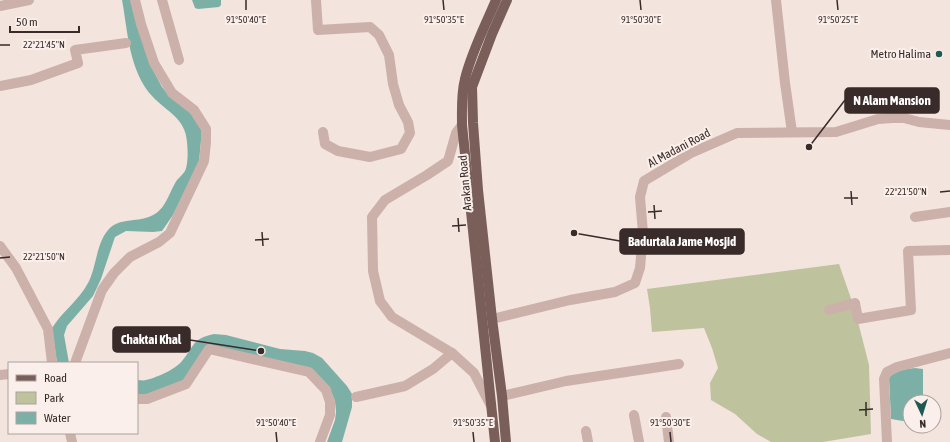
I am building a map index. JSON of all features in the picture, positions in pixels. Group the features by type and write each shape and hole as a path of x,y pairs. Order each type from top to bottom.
{"main road":[{"name":"Arakan Road","path":"495,442 462,125 463,89 465,78 496,0"},
{"name":"Arakan Road","path":"506,442 478,190 472,87 492,34 507,0"}],"street":[{"path":"0,6 29,0"},
{"path":"75,362 102,290 114,273 130,257 158,242 170,232 204,160 206,129 194,110 172,93 154,62 141,24 135,0"},
{"path":"162,0 179,60"},
{"path":"316,0 318,30 370,27 379,35 389,55 399,105 408,122 410,133 401,149 370,157 338,152 326,144 323,132"},
{"path":"776,0 792,132"},
{"path":"0,86 31,80 78,63 75,50 126,43"},
{"name":"Al Madani Road","path":"492,319 570,300 615,292 635,283 640,268 643,233 640,197 644,181 691,153 737,133 836,132 878,119 892,118 904,118 919,122 950,125"},
{"path":"462,125 456,133 448,161 427,176 385,200 372,217 373,271 380,301 392,317 452,352 474,373 492,407"},
{"path":"915,217 950,212"},
{"path":"0,246 16,268 48,329 51,362"},
{"path":"829,310 855,303 858,319 911,310 908,251 950,250"},
{"path":"138,399 147,399 186,384 209,349 309,372 326,390 330,402 330,415 320,442"},
{"path":"356,397 405,386 433,369 452,352"},
{"path":"887,442 884,379 887,372 897,367 950,353"},
{"path":"502,396 566,381 680,364"},
{"path":"634,415 639,442"},
{"path":"666,417 669,442"},
{"path":"586,431 588,442"}],"green space":[{"path":"839,264 855,310 869,365 871,434 823,442 771,442 757,434 735,414 711,400 710,383 718,368 704,328 652,332 647,289"}],"water":[{"path":"122,0 133,0 154,72 162,87 167,93 190,110 202,130 199,162 173,215 162,231 126,231 115,237 101,279 93,296 67,326 64,335 69,362 57,362 52,328 80,295 88,283 102,239 106,232 115,224 146,218 160,210 177,180 184,172 187,163 187,140 183,126 176,117 157,101 145,87 134,64"},
{"path":"192,0 221,0 221,5 219,7 198,9 195,8"},
{"path":"214,334 226,335 280,349 305,351 322,358 347,386 352,394 352,407 342,442 327,442 335,420 335,401 332,394 312,372 212,347 183,381 146,396 138,397 138,380 150,379 171,370 182,361 197,341"},
{"path":"915,368 923,369 923,394 902,394 902,421 891,419 889,377 899,370"}],"place":[{"name":"Metro Halima","path":"939,54"},
{"name":"N Alam Mansion","path":"809,147"},
{"name":"Badurtala Jame Mosjid","path":"574,233"},
{"name":"Chaktai Khal","path":"261,351"}]}
